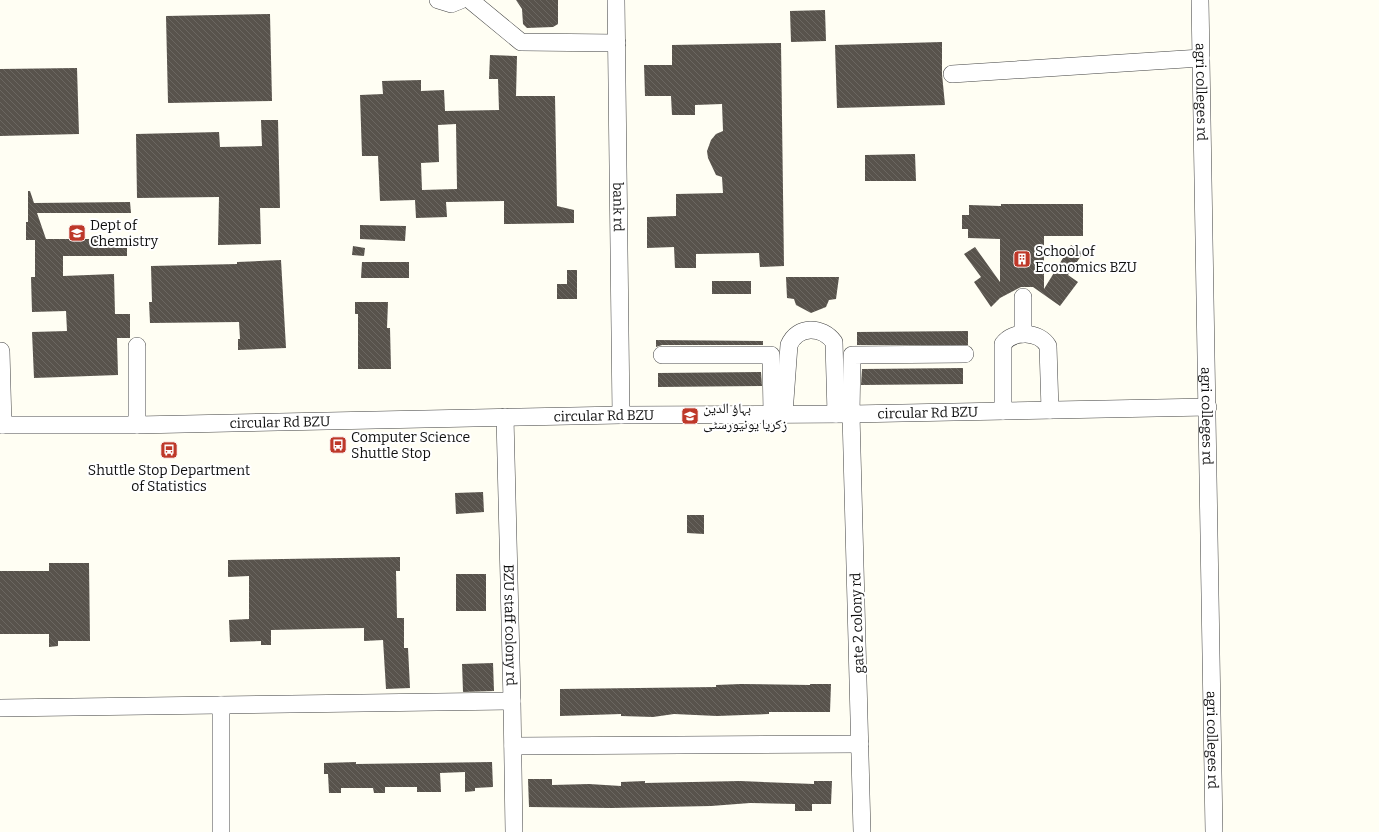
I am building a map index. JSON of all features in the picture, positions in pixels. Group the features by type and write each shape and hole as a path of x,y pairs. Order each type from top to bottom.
{"street":[{"path":"438,0 451,4 461,0"},
{"path":"470,0 521,42 617,43"},
{"name":"bank rd","path":"616,0 621,415"},
{"name":"agri colleges rd","path":"1200,0 1214,832"},
{"path":"952,74 1201,58"},
{"path":"1022,297 1023,334"},
{"path":"778,414 789,345 792,338 798,332 821,331 828,335 834,342 844,414"},
{"path":"1003,411 1003,344 1012,336 1023,334 1035,336 1044,340 1048,346 1050,410"},
{"path":"137,346 137,425"},
{"path":"0,351 1,425"},
{"path":"844,414 852,355 965,354"},
{"path":"662,355 771,355 778,414"},
{"name":"circular Rd BZU","path":"1,425 137,425 621,415 844,414 1208,407"},
{"name":"gate 2 colony rd","path":"844,414 860,744 862,832"},
{"name":"BZU staff colony rd","path":"505,417 514,832"},
{"path":"0,708 512,701"},
{"path":"221,705 221,832"},
{"path":"513,746 860,744"}],"building":[{"path":"516,0 558,0 558,24 553,27 527,28 523,24 522,9"},
{"path":"825,10 826,41 791,42 790,11"},
{"path":"270,14 272,101 168,103 166,16"},
{"path":"942,42 942,74 945,105 837,108 835,45"},
{"path":"781,43 784,266 760,267 759,253 696,254 696,268 675,268 674,247 647,248 647,217 676,216 676,194 723,193 722,177 716,175 708,158 707,151 711,140 716,134 723,131 722,104 695,105 695,115 672,115 671,96 645,96 644,65 672,65 672,45"},
{"path":"490,55 517,56 516,96 555,96 557,206 574,210 574,223 504,224 504,201 446,202 447,217 416,218 415,200 380,201 378,156 362,156 360,95 383,94 382,81 421,80 421,91 444,90 445,111 499,110 498,79 489,79","holes":["456,124 457,189 422,190 421,163 439,162 438,125"]},
{"path":"77,68 79,134 0,136 0,69"},
{"path":"261,120 278,120 280,208 260,208 261,244 218,245 219,197 137,198 136,134 219,132 220,147 262,146"},
{"path":"915,154 916,181 865,181 865,155"},
{"path":"28,191 30,191 34,203 130,202 131,213 37,213 46,239 127,239 127,256 63,256 63,276 114,274 115,314 130,314 130,338 117,338 118,375 34,378 32,332 67,331 66,311 32,312 31,277 35,277 35,240 26,240 26,222 28,222"},
{"name":"School of Economics BZU","path":"1001,204 1083,204 1083,236 1044,236 1044,289 1071,245 1083,253 1068,275 1078,282 1060,306 1033,287 1021,287 1000,298 991,307 974,282 981,277 964,254 975,247 1000,282 1000,239 968,238 968,229 962,229 962,215 969,215 969,205 1001,206"},
{"path":"360,225 406,226 405,241 360,239"},
{"path":"353,246 365,248 364,256 352,255"},
{"path":"281,260 286,348 238,350 238,339 240,339 239,322 150,323 149,302 152,302 151,266 237,264 237,262"},
{"path":"362,262 409,262 409,278 361,278"},
{"path":"567,270 577,270 577,299 557,299 557,284 567,284"},
{"path":"786,277 839,277 836,299 829,300 826,307 811,313 796,305 794,299 787,298"},
{"path":"712,281 751,281 751,294 712,294"},
{"path":"355,302 388,302 387,328 390,328 391,369 358,369 358,314 355,314"},
{"path":"968,331 968,345 857,345 857,332"},
{"path":"656,340 763,341 763,345 662,345 656,347"},
{"path":"963,368 963,384 861,385 862,369"},
{"path":"761,372 762,386 658,387 658,373"},
{"path":"483,492 484,512 456,514 455,493"},
{"path":"687,515 704,515 704,534 687,533"},
{"path":"400,557 400,571 396,571 397,618 404,618 404,648 408,648 410,688 386,689 383,640 364,641 364,628 271,630 271,645 261,645 261,641 230,642 229,620 249,619 249,576 228,577 228,560"},
{"path":"49,563 89,563 90,641 58,641 58,646 49,647 49,634 0,634 0,571 49,571"},
{"path":"456,574 486,574 486,611 456,611"},
{"path":"493,663 494,691 463,692 462,664"},
{"path":"831,684 830,712 769,712 769,714 717,716 674,714 653,717 621,716 621,714 560,716 560,689 716,687 716,685"},
{"path":"356,762 356,764 492,762 493,787 475,788 475,791 465,792 465,772 440,773 441,792 417,792 417,787 385,787 385,793 374,793 373,788 341,788 341,793 329,793 328,774 324,774 324,763"},
{"path":"528,779 552,779 552,785 589,784 621,786 621,782 645,781 645,783 740,781 814,784 814,781 832,781 831,804 812,804 812,811 795,811 795,804 750,803 711,806 611,808 529,807"}],"place":[{"name":"Dept of Chemistry","path":"77,233"},
{"name":"School of Economics BZU","path":"1022,259"},
{"name":"بہاؤ الدین زکریا یونیورسٹی","path":"690,416"},
{"name":"Computer Science Shuttle Stop","path":"338,445"},
{"name":"Shuttle Stop Department of Statistics","path":"169,450"}]}
